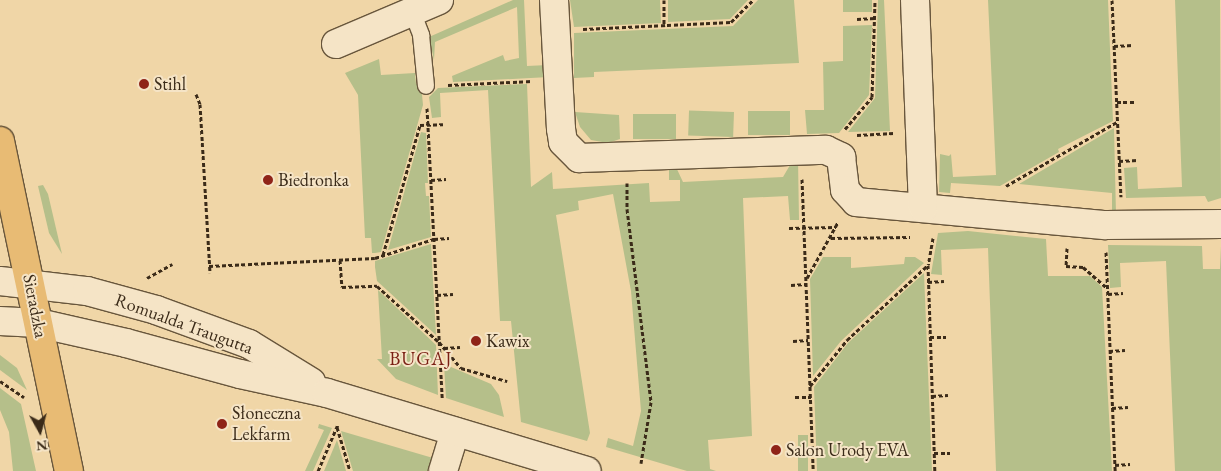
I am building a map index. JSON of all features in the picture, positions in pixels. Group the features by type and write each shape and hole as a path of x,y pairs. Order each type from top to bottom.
{"main road":[{"name":"Sieradzka","path":"0,141 5,198 30,282 69,471"}],"street":[{"path":"336,44 440,0"},
{"path":"554,0 563,142 579,158 627,159 826,150 838,154 843,161 845,190 850,199 923,208 1113,225 1221,224"},
{"path":"915,0 923,208"},
{"name":"Romualda Traugutta","path":"0,281 30,282 87,291 136,304 249,344 327,392"},
{"name":"Romualda Traugutta","path":"0,321 38,323 126,343 240,374 327,392 455,432 546,465 587,471"},
{"path":"443,471 455,432"}],"lane":[{"path":"412,12 421,36 426,86"}],"path":[{"path":"664,0 664,26"},
{"path":"556,31 731,22 753,0"},
{"path":"840,136 872,97 876,18 875,0"},
{"path":"1112,0 1119,161 1107,288 1115,471"},
{"path":"857,19 876,18"},
{"path":"1114,46 1133,45"},
{"path":"442,402 426,86 539,81"},
{"path":"196,94 200,104 210,273"},
{"path":"1117,102 1135,102"},
{"path":"1001,215 1002,188 1117,122"},
{"path":"383,255 420,125 443,124"},
{"path":"849,135 903,133"},
{"path":"627,159 627,209 651,402 642,463"},
{"path":"1119,161 1138,160"},
{"path":"802,169 813,471"},
{"path":"431,180 446,179"},
{"path":"806,282 850,199"},
{"path":"789,228 836,227"},
{"path":"935,232 928,265 935,471"},
{"path":"830,238 915,237"},
{"path":"924,237 934,237"},
{"path":"209,266 340,260 383,255 434,239 450,238"},
{"path":"1067,244 1066,266 1083,267 1107,288"},
{"path":"340,260 342,287 377,286 439,342 461,368 507,381"},
{"path":"142,281 172,264"},
{"path":"810,386 847,340 928,265"},
{"path":"928,282 944,281"},
{"path":"791,284 806,282"},
{"path":"437,295 453,294"},
{"path":"1108,294 1123,294"},
{"path":"930,337 946,337"},
{"path":"793,340 808,340"},
{"path":"444,348 460,347"},
{"path":"1110,351 1125,350"},
{"path":"0,380 27,399"},
{"path":"932,396 948,395"},
{"path":"795,398 811,397"},
{"path":"1112,408 1128,407"},
{"path":"318,471 338,425 350,471"},
{"path":"934,453 950,453"},
{"path":"1115,465 1130,464"}],"green space":[{"path":"513,0 524,0 527,66 548,65 549,77 453,82 452,76 503,55 505,61 519,58 517,7 435,42 434,60 429,37"},
{"path":"570,0 660,0 661,23 574,27"},
{"path":"668,0 748,0 730,19 668,22"},
{"path":"758,0 794,0 799,63 594,72 594,77 574,78 574,33 733,26"},
{"path":"843,0 872,0 872,12 843,12"},
{"path":"878,0 884,0 890,131 848,132 875,98"},
{"path":"988,0 1108,0 1113,121 1058,149 1059,152 1000,186 951,183 950,193 939,192 940,154 949,156 951,154 953,177 996,175"},
{"path":"1175,0 1220,0 1221,198 1208,202 1205,196 1126,198 1124,168 1137,167 1138,189 1182,187"},
{"path":"872,25 869,95 839,133 807,134 805,110 824,110 823,62 843,61 843,26"},
{"path":"379,59 381,75 415,73 416,84 421,84 423,105 381,252 372,253 371,238 365,238 358,95 345,73"},
{"path":"527,84 531,187 552,172 553,189 649,183 650,202 680,201 680,180 669,180 669,165 675,165 683,182 783,177 793,160 798,159 799,220 790,220 788,196 743,198 752,436 708,440 710,469 716,471 687,471 606,447 608,438 633,446 641,411 631,291 613,194 578,201 579,210 556,215 590,433 587,441 521,422 511,321 500,321 488,90 440,93 441,117 432,118 429,97 438,88"},
{"path":"689,110 734,112 733,137 688,135"},
{"path":"748,111 790,111 790,135 748,135"},
{"path":"575,112 619,115 620,139 608,143 591,140 580,127"},
{"path":"633,114 676,114 676,139 633,139"},
{"path":"1114,128 1116,214 1112,214 1112,193 1019,184"},
{"path":"421,132 426,133 428,183 425,183 426,196 429,196 431,237 388,250"},
{"path":"43,185 48,194 62,254 49,233 38,186"},
{"path":"968,231 1046,239 1048,276 1090,276 1102,287 1112,471 996,471 988,248 941,250 942,275 931,274 938,233"},
{"path":"431,244 436,335 377,281 375,267 375,261"},
{"path":"1108,245 1202,246 1203,269 1220,269 1221,246 1221,471 1175,471 1166,261 1120,263 1121,287 1110,288"},
{"path":"823,257 851,257 851,268 904,264 905,257 915,257 924,263 841,341 813,376 810,279"},
{"path":"924,273 932,471 817,471 814,387 848,343"},
{"path":"378,290 436,345 438,395 396,379 377,359 382,359"},
{"path":"0,355 17,368 27,390 0,370"},
{"path":"444,364 491,384 499,395 504,417 446,398"},
{"path":"0,388 21,404 36,471 13,471 9,432 0,410"},
{"path":"319,424 332,428 313,471 305,471 324,430 318,428"},
{"path":"341,431 433,458 429,471 353,471"},
{"path":"798,435 808,435 808,471 798,471"},
{"path":"337,440 346,471 324,471"}],"place":[{"name":"Stihl","path":"144,84"},
{"name":"Biedronka","path":"268,180"},
{"name":"Kawix","path":"476,341"},
{"name":"Słoneczna Lekfarm","path":"222,424"},
{"name":"Salon Urody EVA","path":"776,450"}],"district":[{"name":"BUGAJ","path":"421,359"}]}
